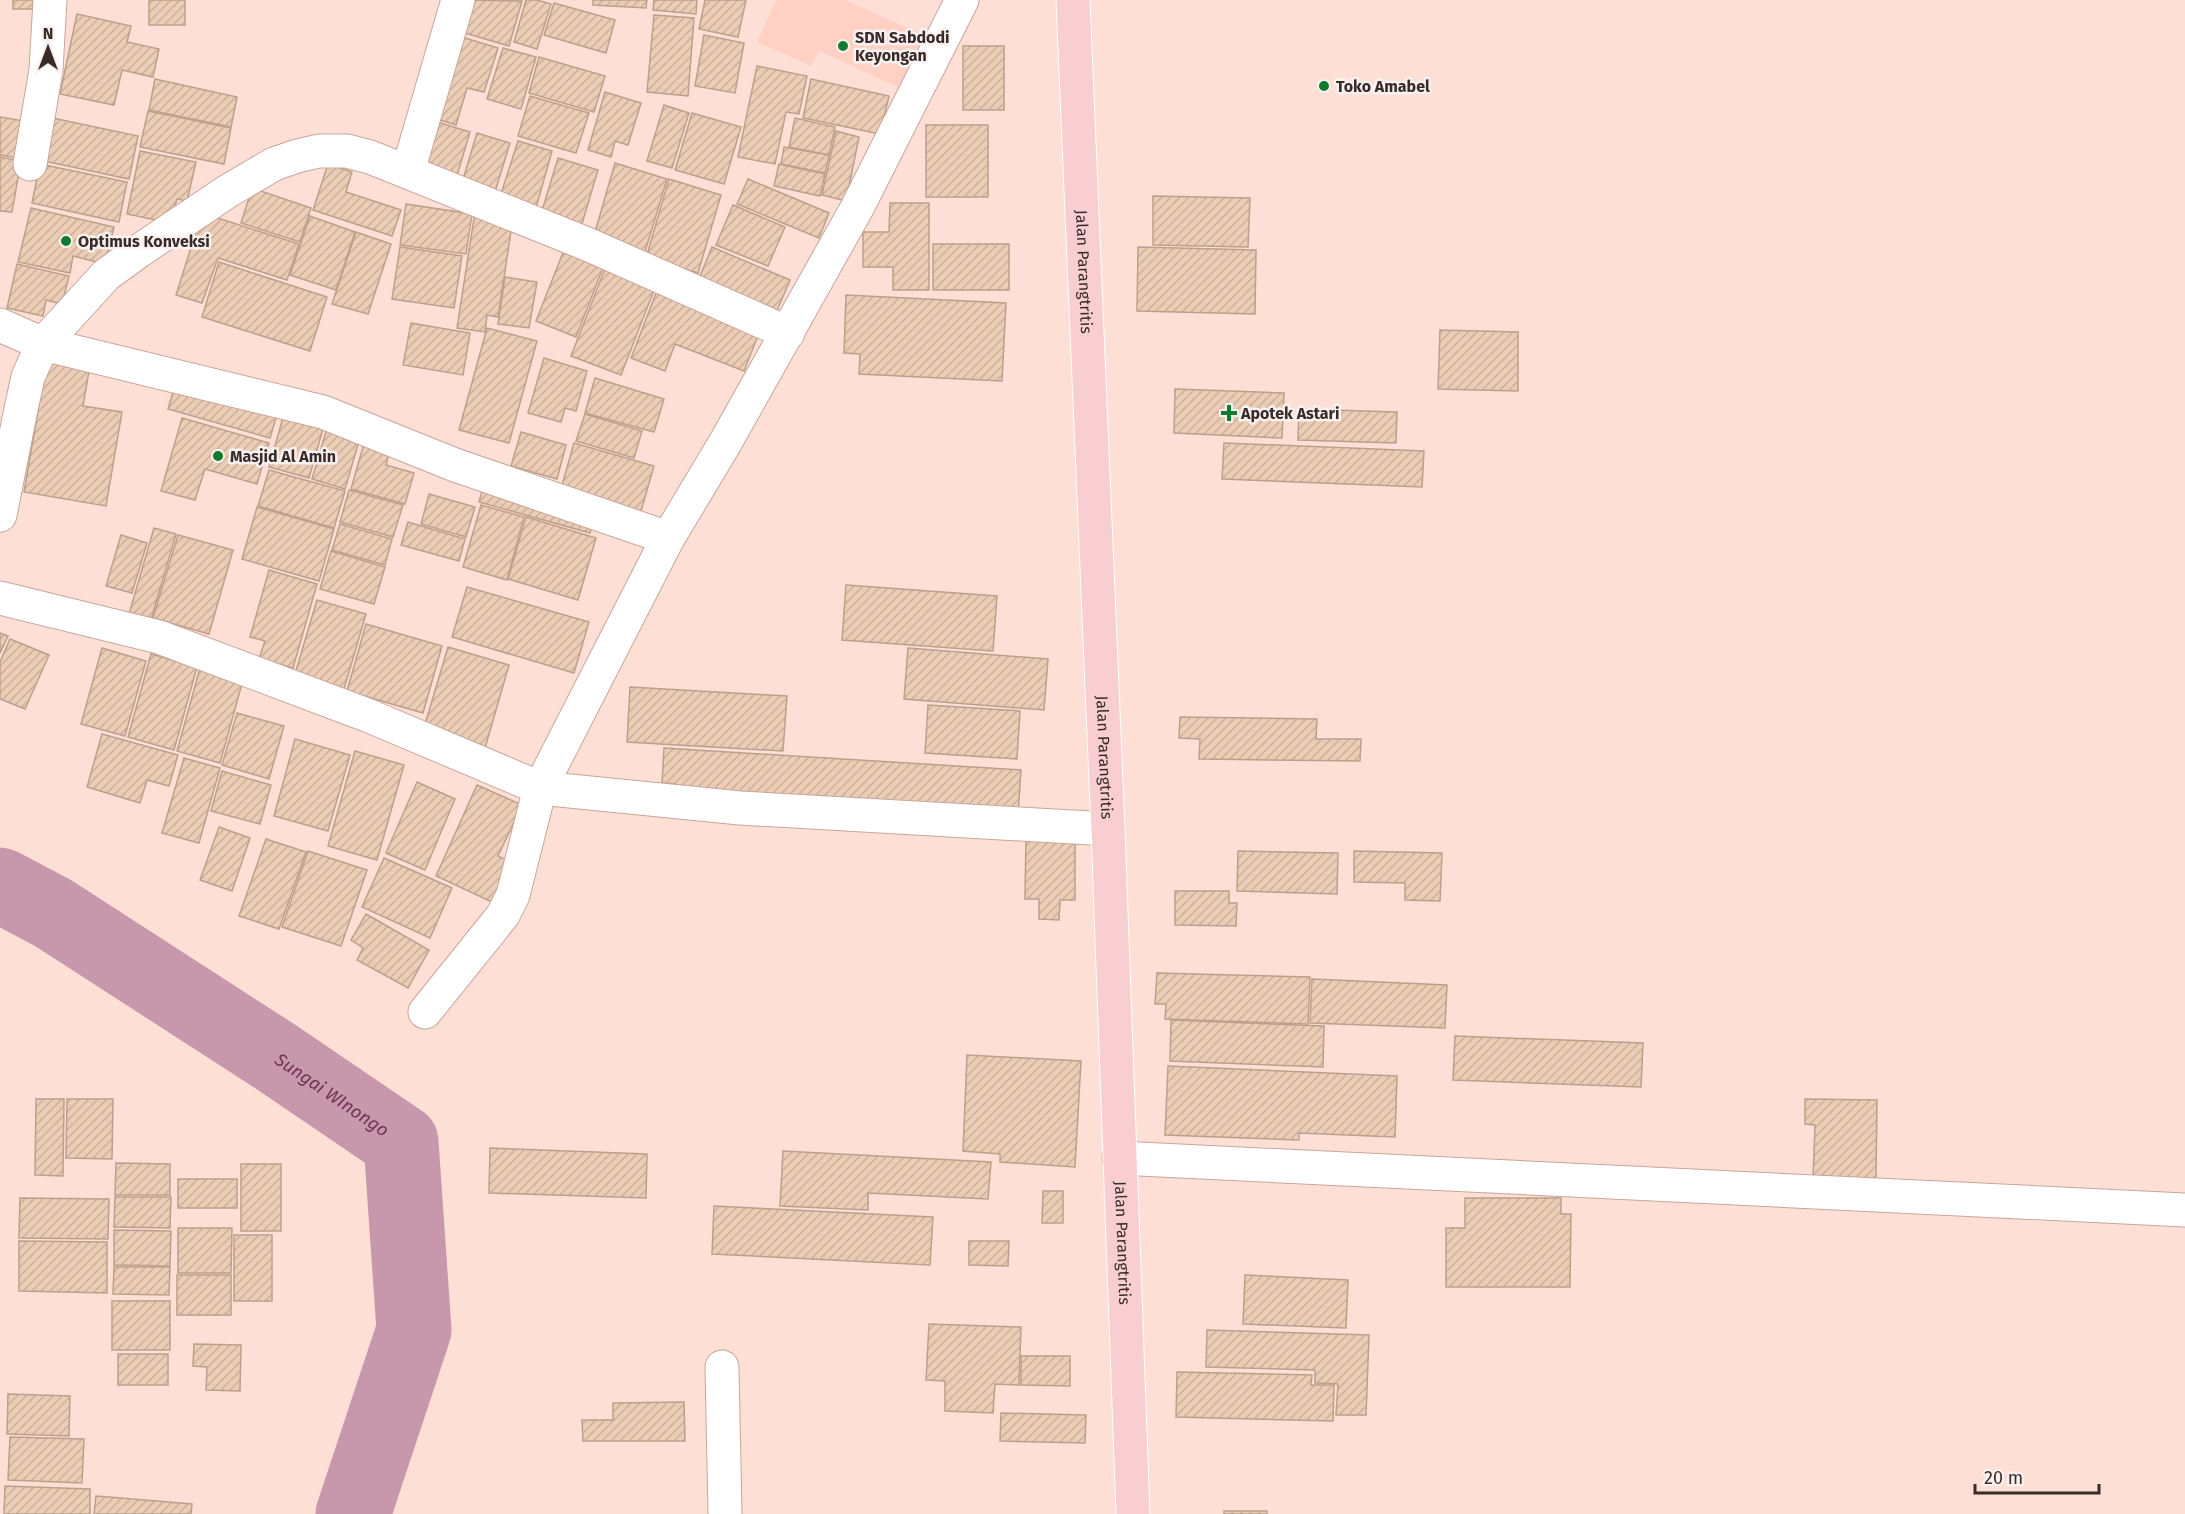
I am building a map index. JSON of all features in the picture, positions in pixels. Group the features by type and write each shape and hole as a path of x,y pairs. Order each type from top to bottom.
{"main road":[{"name":"Jalan Parangtritis","path":"1073,0 1134,1514"}],"street":[{"path":"30,164 46,70 50,0"},
{"path":"408,171 458,0"},
{"path":"425,1012 502,915 513,895 540,788 668,538 788,333 856,208 962,0"},
{"path":"0,515 28,377 43,344 106,275 228,191 274,164 297,156 319,151 347,151 370,157 587,244 788,333"},
{"path":"0,325 43,344 323,412 455,465 668,538"},
{"path":"0,598 159,637 366,716 540,788 740,808 1108,829"},
{"path":"1119,1158 2185,1210"},
{"path":"722,1367 725,1514"}],"shaded area":[{"name":"SDN Sabdodi Keyongan","path":"776,0 845,0 924,35 900,88 819,51 811,66 757,42"}],"building":[{"path":"13,0 41,0 40,9 13,9"},
{"path":"149,0 185,0 185,25 149,25"},
{"path":"467,0 522,1 509,46 458,31"},
{"path":"526,0 551,4 537,49 514,42"},
{"path":"593,0 647,0 646,8 593,5"},
{"path":"654,0 697,0 696,14 653,10"},
{"path":"705,0 746,0 738,37 699,29"},
{"path":"554,3 615,20 606,53 544,35"},
{"path":"77,14 131,26 127,42 159,49 153,77 122,70 114,105 60,94"},
{"path":"654,15 694,18 688,96 647,92"},
{"path":"455,35 498,48 484,92 467,88 456,125 431,117"},
{"path":"704,35 744,43 735,93 695,86"},
{"path":"963,46 1004,46 1004,110 963,110"},
{"path":"503,48 536,57 521,109 487,99"},
{"path":"539,57 605,76 594,112 529,93"},
{"path":"757,66 807,76 799,114 786,112 775,164 738,157"},
{"path":"155,79 237,97 231,127 149,110"},
{"path":"811,79 889,96 880,134 803,118"},
{"path":"605,92 641,103 628,145 615,141 611,157 588,150"},
{"path":"530,96 589,113 576,153 518,136"},
{"path":"664,105 689,113 672,168 647,161"},
{"path":"148,111 231,128 224,164 140,147"},
{"path":"692,113 741,127 724,184 675,170"},
{"path":"0,117 24,121 18,158 0,155"},
{"path":"48,117 138,136 129,179 39,160"},
{"path":"795,118 835,127 829,155 789,147"},
{"path":"431,120 470,132 455,182 416,171"},
{"path":"926,125 988,125 988,197 926,197"},
{"path":"836,131 859,137 846,201 822,195"},
{"path":"477,133 510,143 494,195 461,186"},
{"path":"518,141 552,151 536,208 500,197"},
{"path":"784,147 829,155 825,173 781,164"},
{"path":"140,151 196,162 187,201 177,199 171,223 127,214"},
{"path":"0,157 21,161 12,212 0,211"},
{"path":"558,158 598,170 581,227 541,214"},
{"path":"615,163 667,179 644,255 593,239"},
{"path":"40,164 127,182 119,222 32,203"},
{"path":"328,164 352,172 346,192 401,210 392,236 313,210"},
{"path":"779,164 825,174 820,196 774,186"},
{"path":"669,179 721,195 698,273 646,258"},
{"path":"748,179 829,213 819,238 737,204"},
{"path":"252,188 311,208 300,242 241,223"},
{"path":"1153,196 1250,198 1248,247 1153,245"},
{"path":"890,203 929,203 929,290 893,290 893,267 863,267 863,232 889,232"},
{"path":"406,204 472,214 466,254 400,245"},
{"path":"733,205 785,227 768,266 716,245"},
{"name":"Optimus Konveksi","path":"31,208 114,227 105,264 73,256 70,273 18,262"},
{"path":"475,212 513,218 498,317 487,315 485,332 457,328"},
{"path":"202,213 299,244 287,280 218,258 202,303 176,295"},
{"path":"310,216 355,232 336,290 290,275"},
{"path":"356,232 391,244 368,314 332,304"},
{"path":"933,244 1009,244 1009,290 933,290"},
{"path":"566,245 606,260 576,337 536,321"},
{"path":"400,247 462,256 454,308 392,299"},
{"path":"712,247 790,280 773,320 695,288"},
{"path":"1138,247 1256,250 1255,314 1137,311"},
{"path":"608,261 658,280 621,375 571,356"},
{"path":"219,262 327,297 310,351 202,317"},
{"path":"17,264 69,276 62,304 46,300 43,316 7,308"},
{"path":"505,277 537,282 529,328 498,324"},
{"path":"658,288 761,328 744,371 675,344 665,371 631,358"},
{"path":"846,295 1006,303 1002,381 859,374 860,354 844,353"},
{"path":"411,323 470,333 463,375 403,365"},
{"path":"487,328 537,341 509,443 459,430"},
{"path":"1440,330 1518,332 1518,391 1438,389"},
{"path":"47,358 90,365 83,406 122,412 106,506 24,492"},
{"path":"544,358 587,371 576,411 565,408 561,422 528,413"},
{"path":"595,378 664,399 654,432 585,413"},
{"path":"176,382 278,411 270,438 168,409"},
{"name":"Apotek Astari","path":"1175,389 1284,393 1282,438 1174,433"},
{"path":"1299,409 1397,412 1396,443 1298,440"},
{"path":"284,414 324,425 309,478 269,467"},
{"path":"585,414 642,431 634,458 576,441"},
{"name":"Masjid Al Amin","path":"182,418 269,443 257,484 205,469 195,500 161,491"},
{"path":"328,425 361,434 345,489 312,479"},
{"path":"521,432 566,445 557,479 511,466"},
{"path":"367,433 392,440 386,465 414,473 405,504 351,489"},
{"path":"574,443 654,466 641,511 561,489"},
{"path":"1224,443 1424,451 1422,487 1222,479"},
{"path":"269,470 345,491 334,528 258,506"},
{"path":"483,487 594,518 590,533 479,502"},
{"path":"349,490 403,505 393,537 340,522"},
{"path":"429,494 475,507 466,537 421,524"},
{"path":"481,505 524,517 507,580 463,567"},
{"path":"257,507 334,529 319,581 242,559"},
{"path":"526,517 596,538 578,600 508,579"},
{"path":"408,522 465,539 459,561 401,545"},
{"path":"340,524 392,539 385,565 332,550"},
{"path":"154,528 176,534 151,620 129,614"},
{"path":"121,535 147,543 132,593 106,586"},
{"path":"178,535 233,550 209,634 153,618"},
{"path":"331,551 385,567 374,604 320,589"},
{"path":"269,570 317,584 293,668 259,659 265,641 250,637"},
{"path":"846,585 997,596 993,651 842,640"},
{"path":"467,587 589,622 574,673 452,637"},
{"path":"317,600 366,614 344,689 295,674"},
{"path":"366,624 442,646 423,713 347,691"},
{"path":"0,633 8,636 0,653"},
{"path":"10,639 49,655 25,709 0,699 0,662"},
{"path":"448,647 509,665 485,748 423,731"},
{"path":"102,648 146,661 125,736 81,724"},
{"path":"908,648 1048,659 1044,710 904,699"},
{"path":"151,654 197,667 174,750 128,737"},
{"path":"200,668 243,680 220,763 177,751"},
{"path":"630,687 787,696 783,751 627,742"},
{"path":"928,705 1020,711 1017,759 925,753"},
{"path":"237,713 284,726 269,779 222,765"},
{"path":"1180,717 1317,719 1316,739 1361,739 1360,761 1199,759 1200,739 1179,738"},
{"path":"102,734 178,755 169,786 147,780 140,803 87,787"},
{"path":"295,739 350,755 328,831 274,816"},
{"path":"664,748 1021,770 1018,815 675,794 675,784 662,783"},
{"path":"355,751 404,765 377,860 328,846"},
{"path":"184,758 220,768 199,843 162,833"},
{"path":"222,771 271,785 260,824 211,811"},
{"path":"417,782 455,799 425,870 386,853"},
{"path":"477,785 522,805 498,856 513,863 494,903 436,876"},
{"path":"219,827 250,838 232,891 200,880"},
{"path":"1026,835 1075,835 1075,900 1060,900 1059,920 1039,919 1039,899 1025,899"},
{"path":"266,839 306,852 279,929 239,916"},
{"path":"308,851 367,870 341,946 282,927"},
{"path":"1238,851 1338,853 1337,894 1237,891"},
{"path":"1354,851 1442,853 1440,901 1405,900 1405,883 1354,882"},
{"path":"384,858 452,888 430,938 362,907"},
{"path":"1175,891 1229,891 1229,903 1237,903 1236,926 1175,925"},
{"path":"366,914 429,950 408,988 357,960 363,948 351,940"},
{"path":"1157,973 1310,977 1308,1024 1165,1019 1166,1004 1155,1004"},
{"path":"1312,979 1447,985 1445,1028 1310,1023"},
{"path":"1171,1020 1324,1026 1323,1067 1170,1061"},
{"path":"1455,1036 1643,1043 1641,1087 1453,1080"},
{"path":"967,1055 1081,1061 1075,1167 1000,1162 1000,1154 963,1151"},
{"path":"1168,1066 1397,1076 1395,1137 1299,1133 1299,1140 1165,1135"},
{"path":"36,1099 64,1099 63,1176 35,1175"},
{"path":"67,1099 113,1099 112,1159 66,1158"},
{"path":"1805,1099 1877,1100 1876,1179 1813,1178 1815,1125 1805,1124"},
{"path":"490,1148 647,1154 646,1198 489,1193"},
{"path":"783,1151 991,1162 988,1199 868,1193 868,1210 780,1206"},
{"path":"116,1163 170,1164 170,1195 115,1195"},
{"path":"241,1164 281,1164 281,1231 241,1231"},
{"path":"178,1179 237,1179 237,1208 178,1208"},
{"path":"1043,1191 1063,1191 1063,1223 1042,1223"},
{"path":"115,1197 171,1197 170,1228 114,1227"},
{"path":"20,1198 109,1199 108,1239 19,1238"},
{"path":"1465,1198 1561,1198 1561,1214 1571,1214 1570,1287 1446,1287 1446,1228 1465,1228"},
{"path":"714,1206 933,1217 930,1265 712,1254"},
{"path":"178,1228 232,1228 231,1273 178,1273"},
{"path":"114,1230 171,1231 170,1266 114,1265"},
{"path":"234,1235 272,1235 272,1301 234,1301"},
{"path":"19,1241 107,1242 107,1293 19,1291"},
{"path":"969,1241 1009,1241 1008,1266 969,1265"},
{"path":"114,1267 170,1267 169,1295 113,1294"},
{"path":"177,1275 231,1275 231,1315 177,1315"},
{"path":"1245,1275 1348,1280 1346,1328 1243,1324"},
{"path":"112,1301 170,1301 170,1350 112,1350"},
{"path":"929,1324 1021,1327 1019,1385 995,1384 993,1413 945,1411 945,1381 926,1380"},
{"path":"1207,1330 1369,1335 1366,1415 1336,1415 1338,1384 1315,1383 1315,1370 1206,1367"},
{"path":"194,1344 241,1345 240,1391 206,1390 207,1367 193,1366"},
{"path":"118,1354 168,1354 168,1385 118,1385"},
{"path":"1021,1356 1070,1356 1070,1386 1021,1385"},
{"path":"1177,1372 1312,1375 1311,1385 1334,1385 1333,1421 1176,1417"},
{"path":"8,1394 70,1396 69,1436 7,1434"},
{"path":"684,1402 685,1441 583,1441 582,1420 613,1420 613,1403"},
{"path":"1001,1413 1086,1415 1085,1443 1000,1441"},
{"path":"10,1437 84,1439 82,1483 8,1480"},
{"path":"5,1486 90,1489 90,1514 4,1514"},
{"path":"96,1496 192,1504 191,1514 94,1514"},
{"path":"1224,1511 1267,1511 1267,1514 1224,1514"}],"waterway":[{"name":"Sungai WInongo","path":"0,885 53,913 276,1057 401,1142 414,1330 353,1514"}],"place":[{"name":"SDN Sabdodi Keyongan","path":"843,46"},
{"name":"Toko Amabel","path":"1324,86"},
{"name":"Optimus Konveksi","path":"66,241"},
{"name":"Apotek Astari","path":"1229,413"},
{"name":"Masjid Al Amin","path":"218,456"}]}
